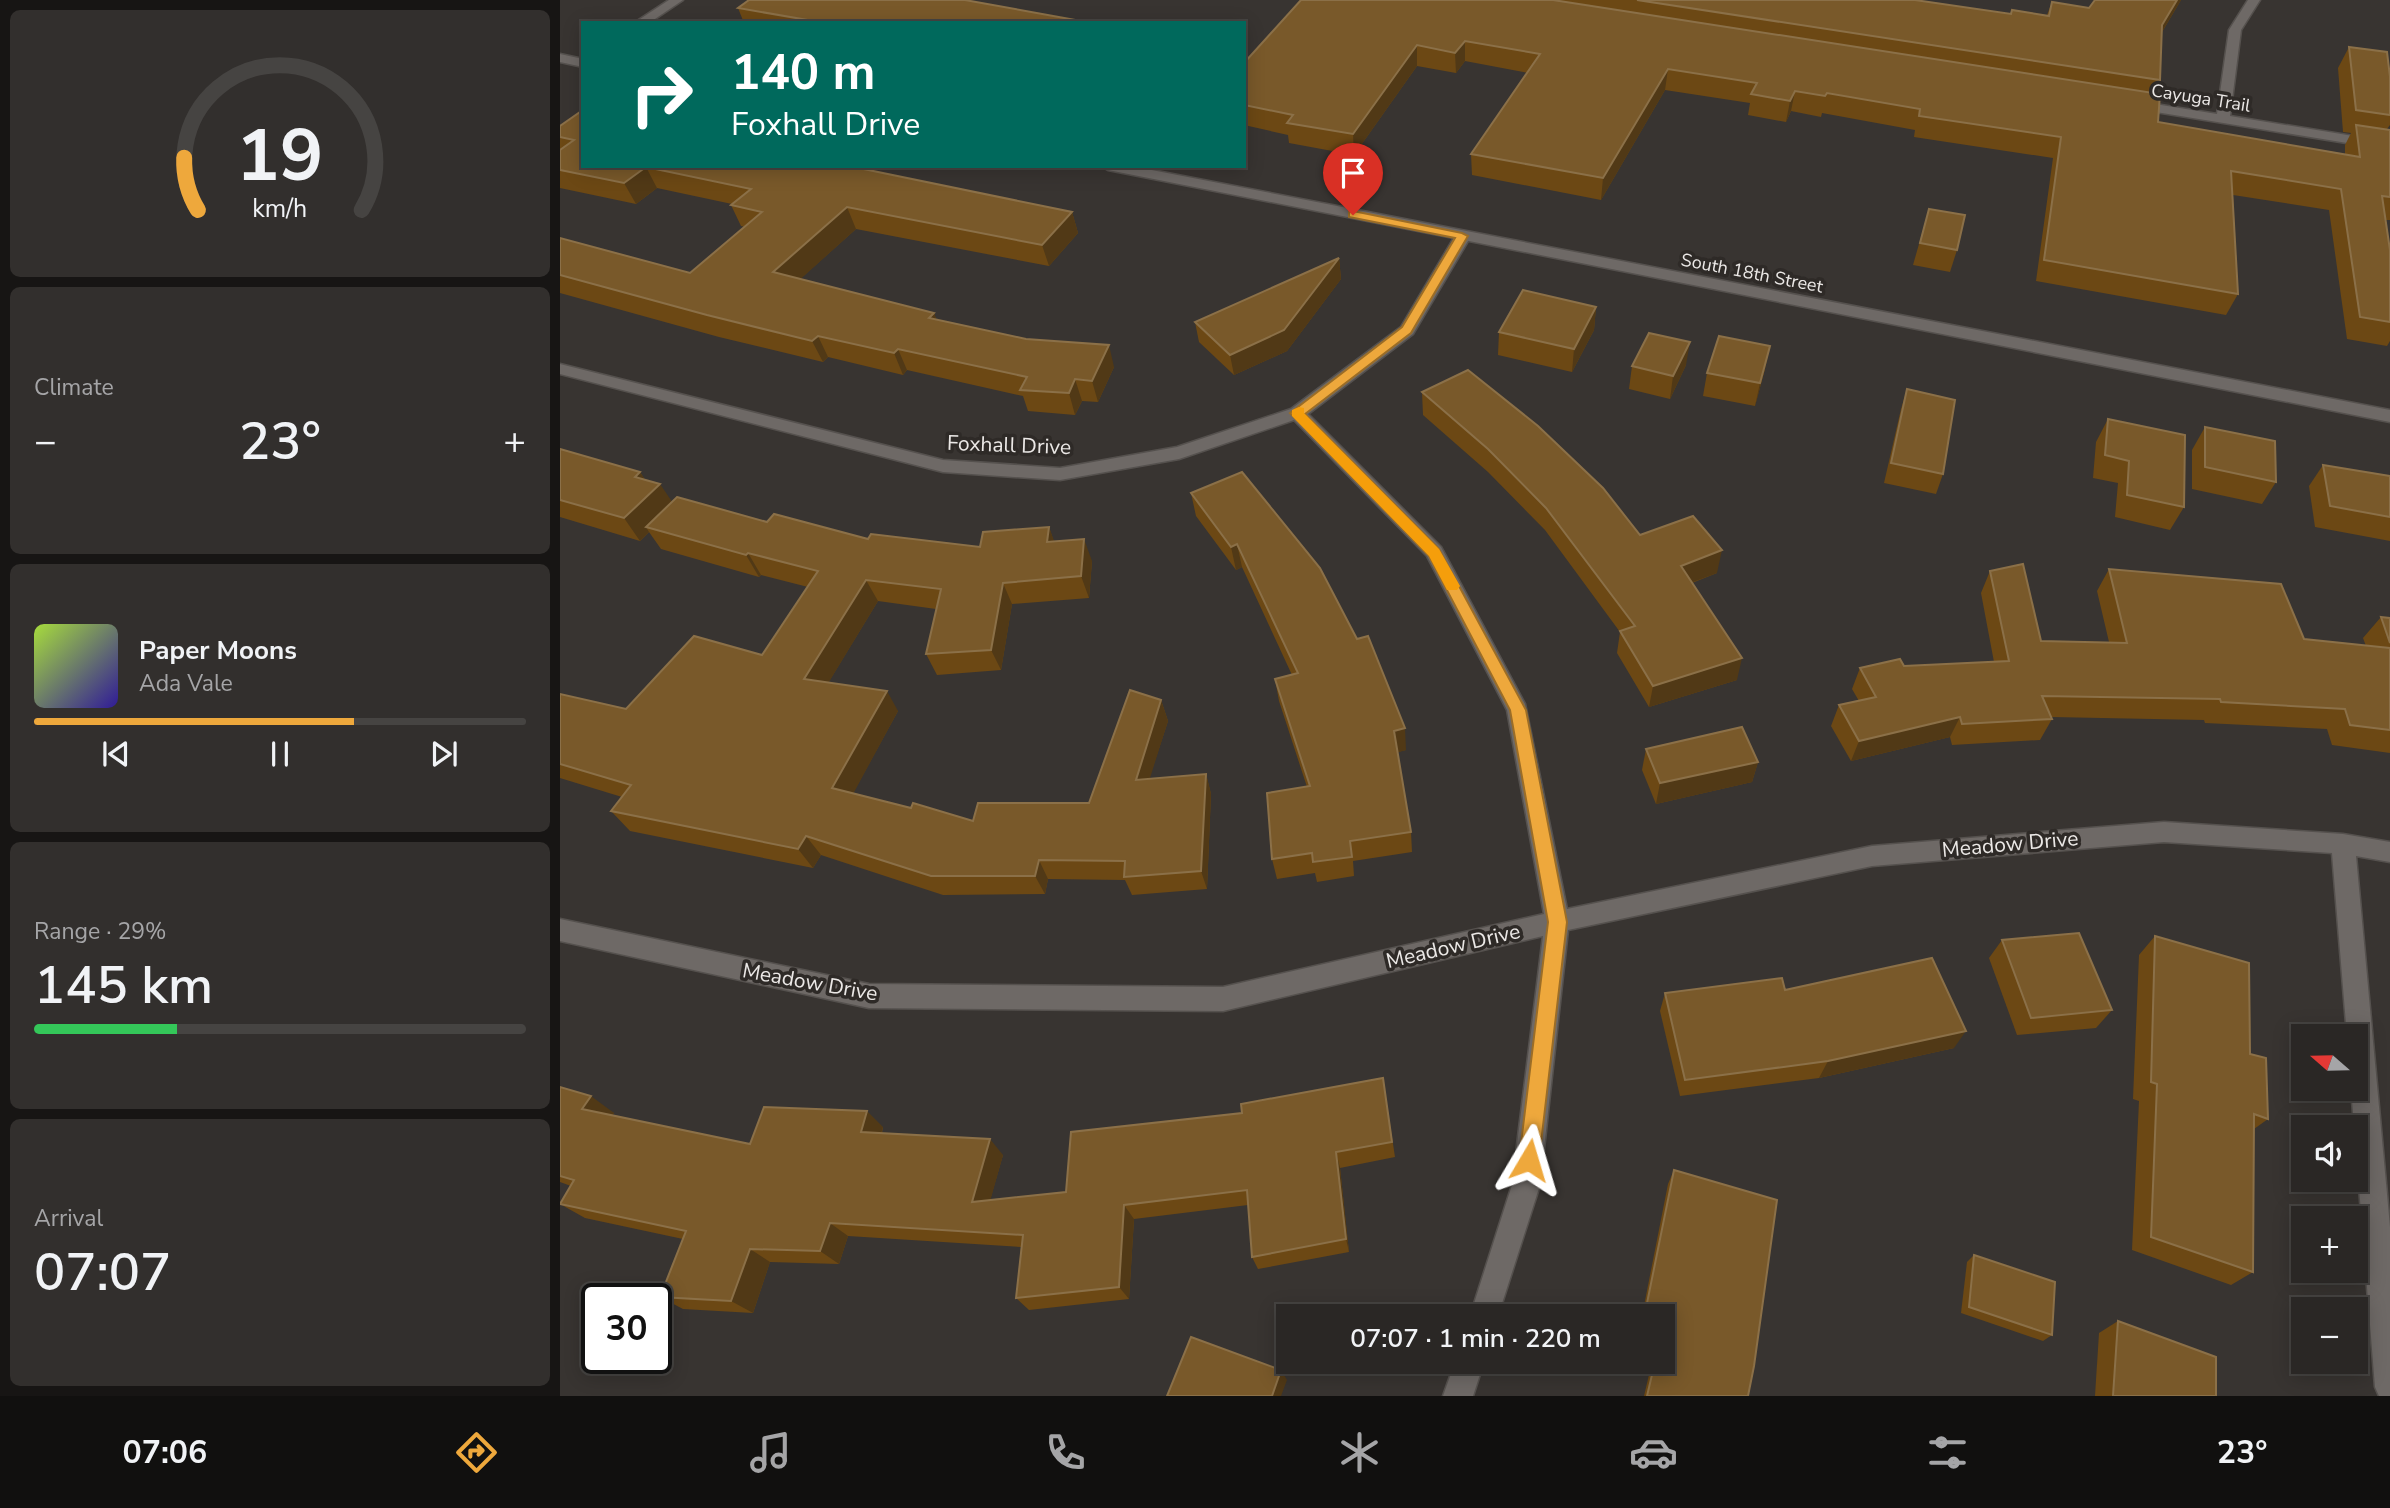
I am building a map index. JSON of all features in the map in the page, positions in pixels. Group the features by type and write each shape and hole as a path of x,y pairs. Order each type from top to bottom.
{"street":[{"path":"643,21 677,0"},
{"path":"2223,119 2235,30 2253,0"},
{"path":"560,58 581,61"},
{"name":"Cayuga Trail","path":"2113,102 2390,146"},
{"name":"South 18th Street","path":"1118,168 2390,416"},
{"name":"Foxhall Drive","path":"560,369 943,466 1060,474 1179,453 1297,413 1407,330 1462,236"},
{"path":"1297,413 1434,552 1518,710 1558,922 1526,1185 1488,1304"},
{"name":"Meadow Drive","path":"560,930 869,996 1223,999 1558,922 1872,856 2164,832 2343,844 2390,852"},
{"path":"2343,844 2390,1387"},
{"path":"1458,1396 1466,1374"}],"building":[{"path":"749,0 965,0 1081,21 813,21 738,8"},
{"path":"1301,0 1553,0 2160,94 2158,122 2360,157 2356,125 2390,130 2390,197 2382,196 2390,250 2390,322 2360,317 2341,189 2231,171 2238,294 2044,260 2061,137 1919,116 1920,109 1827,93 1825,96 1795,91 1790,101 1751,94 1757,83 1668,69 1603,178 1471,154 1540,54 1465,41 1455,53 1417,45 1353,134 1287,123 1293,115 1246,105 1246,61"},
{"path":"1637,0 1915,0 2011,14 2012,10 2049,16 2052,2 2089,8 2095,0 2177,0 2162,25 2160,80"},
{"path":"2349,47 2387,52 2390,115 2356,110"},
{"path":"581,111 581,168 645,168 624,183 560,170 560,150 574,140 560,137 560,126"},
{"path":"651,168 859,168 1072,212 1042,245 847,207 773,272 934,313 929,318 1026,339 1109,345 1092,381 1075,379 1069,393 1020,390 1027,377 898,349 894,353 818,336 812,341 560,275 560,238 690,273 762,212 731,205 751,189"},
{"path":"1929,209 1965,215 1957,250 1920,243"},
{"path":"1339,258 1284,330 1230,355 1195,322"},
{"path":"1523,290 1596,307 1574,349 1499,332"},
{"path":"1649,333 1690,342 1673,376 1632,366"},
{"path":"1719,336 1770,346 1760,383 1707,373"},
{"path":"1468,370 1538,426 1603,488 1640,535 1693,516 1722,550 1681,566 1742,658 1653,686 1620,631 1635,626 1546,508 1488,449 1422,392"},
{"path":"1907,389 1955,400 1943,474 1891,463"},
{"path":"2108,419 2185,435 2184,507 2127,495 2129,461 2105,455"},
{"path":"2205,427 2275,441 2276,482 2205,467"},
{"path":"560,449 640,472 635,477 660,484 624,518 560,500"},
{"path":"2323,465 2390,476 2390,517 2330,506"},
{"path":"1242,472 1320,568 1357,639 1368,636 1405,728 1394,731 1411,832 1350,841 1352,857 1313,862 1312,853 1272,859 1267,793 1310,786 1275,679 1298,673 1237,544 1231,547 1191,493"},
{"path":"677,497 767,522 774,514 868,539 871,534 980,547 983,532 1049,527 1047,542 1084,539 1081,576 1003,583 991,650 926,654 941,589 866,580 804,679 887,691 832,788 911,808 913,803 973,821 978,803 1089,803 1130,690 1161,700 1136,780 1206,774 1201,871 1124,877 1125,861 1039,860 1035,876 931,876 806,836 798,849 611,811 631,785 560,764 560,694 626,709 694,636 762,655 818,571 748,553 746,555 646,527"},
{"path":"2023,564 2041,641 2127,643 2109,569 2281,584 2304,639 2390,648 2390,730 2350,725 2345,709 2221,702 2220,699 2042,696 2052,719 1962,724 1960,717 1859,741 1839,705 1876,697 1860,668 1900,659 1904,666 2009,661 1990,571"},
{"path":"2381,617 2390,618 2390,643"},
{"path":"1742,727 1758,762 1660,783 1646,749"},
{"path":"2079,933 2112,1010 2031,1018 2002,940"},
{"path":"2155,936 2249,963 2250,1054 2266,1058 2268,1119 2254,1114 2253,1272 2151,1237 2157,1084 2151,1082"},
{"path":"1932,958 1966,1031 1828,1061 1685,1080 1665,993 1782,978 1785,990"},
{"path":"1383,1078 1392,1142 1336,1152 1346,1239 1252,1257 1247,1190 1124,1205 1119,1287 1016,1298 1023,1235 830,1223 820,1251 750,1249 731,1301 672,1298 672,1283 666,1283 686,1231 560,1204 574,1180 560,1176 560,1087 591,1096 582,1109 750,1144 764,1107 867,1111 861,1132 990,1139 972,1202 1066,1192 1071,1132 1242,1113 1241,1104"},
{"path":"1674,1170 1777,1200 1748,1396 1647,1396 1652,1374 1675,1374 1675,1304 1647,1304"},
{"path":"1974,1255 2055,1282 2052,1335 1969,1307"},
{"path":"2118,1321 2216,1357 2216,1396 2113,1396"},
{"path":"1191,1337 1276,1368 1276,1374 1280,1374 1272,1396 1167,1396"}],"slow traffic":[{"path":"1299,411 1297,413 1434,552 1452,586"}],"route":[{"path":"1353,215 1462,236 1407,330 1297,413 1434,552 1518,710 1558,922 1529,1160"}]}
